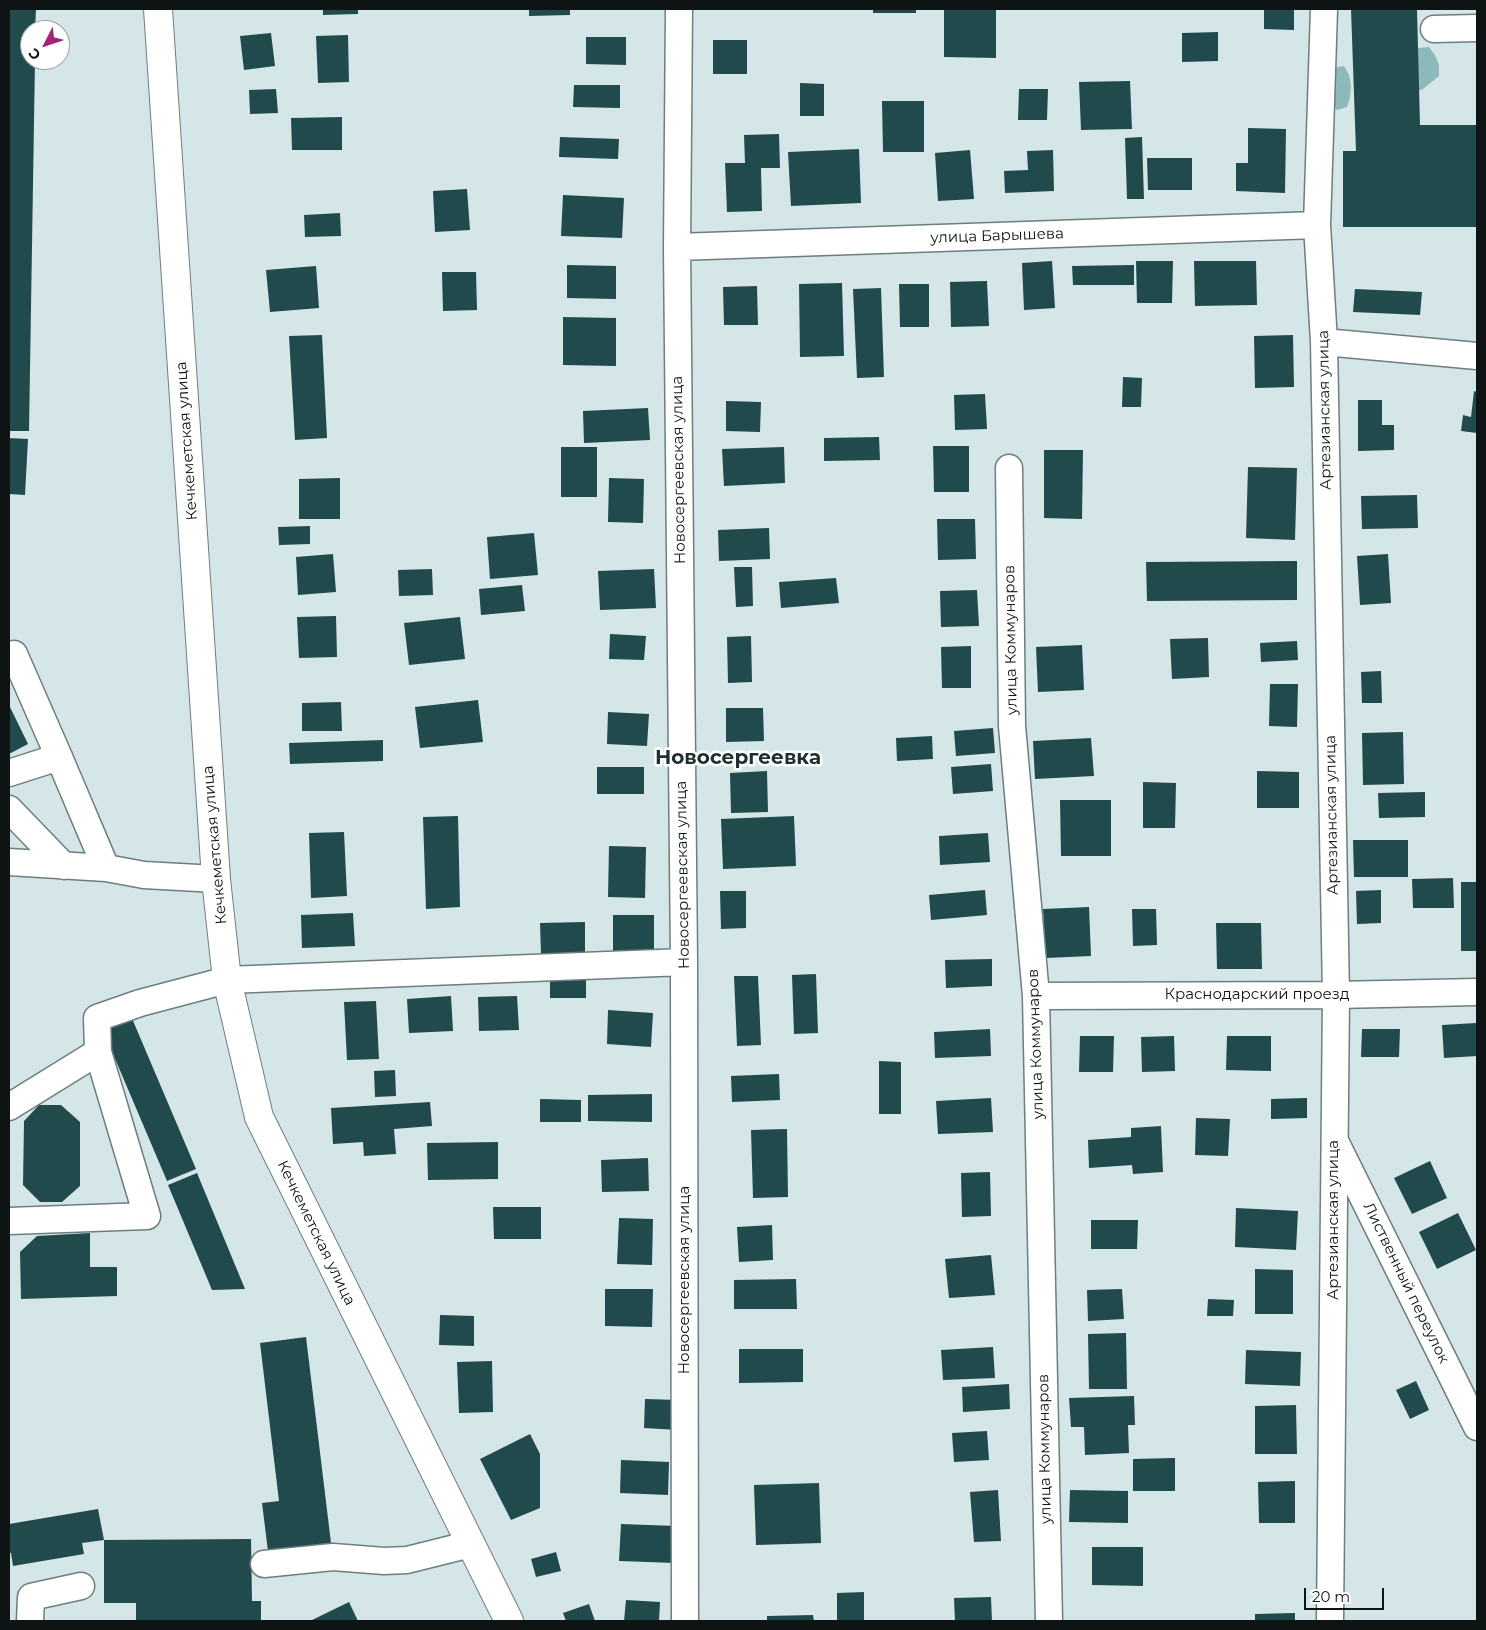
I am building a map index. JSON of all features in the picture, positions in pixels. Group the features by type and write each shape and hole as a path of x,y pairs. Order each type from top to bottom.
{"main road":[{"name":"Кечкеметская улица","path":"158,9 216,879 227,980 259,1117 509,1621"}],"street":[{"name":"Новосергеевская улица","path":"679,9 677,247 684,962 686,1621"},
{"name":"Артезианская улица","path":"1324,9 1317,225 1324,342 1336,995 1330,1621"},
{"path":"1434,28 1477,28"},
{"name":"улица Барышева","path":"677,247 1317,225"},
{"path":"1324,342 1477,356"},
{"name":"улица Коммунаров","path":"1009,468 1012,726 1036,996 1049,1621"},
{"path":"14,654 60,757 106,868"},
{"path":"9,773 60,757"},
{"path":"9,808 64,866"},
{"path":"9,862 106,868 144,875 216,879"},
{"path":"9,1220 147,1216 98,1052 96,1018 140,1003 227,980 684,962"},
{"name":"Краснодарский проезд","path":"1036,996 1336,995 1477,992"},
{"path":"9,1107 98,1052"},
{"name":"Лиственный переулок","path":"1334,1139 1477,1427"},
{"path":"264,1564 333,1557 384,1561 406,1560 470,1544"},
{"path":"30,1621 31,1597 81,1586"}],"shaded area":[{"path":"1429,47 1439,65 1439,76 1423,89 1414,93 1409,54 1418,48"},
{"path":"1344,66 1349,75 1350,97 1347,107 1337,110 1329,101 1333,68"}],"building":[{"path":"9,9 36,9 35,20 20,20 20,70 35,70 29,431 9,431"},
{"path":"323,9 358,9 358,14 323,15"},
{"path":"529,9 570,9 570,15 529,16"},
{"path":"873,9 916,9 916,13 873,13"},
{"path":"944,9 996,9 996,58 944,57"},
{"path":"1264,9 1294,9 1294,30 1264,29"},
{"path":"1351,9 1417,9 1420,125 1477,125 1477,227 1343,227 1343,151 1356,151"},
{"path":"1218,32 1218,61 1182,62 1182,33"},
{"path":"271,33 275,66 244,70 240,36"},
{"path":"348,35 349,82 318,83 316,36"},
{"path":"586,37 626,37 626,65 586,64"},
{"path":"713,40 747,40 747,74 713,74"},
{"path":"1130,81 1132,129 1081,130 1079,82"},
{"path":"800,83 824,84 824,116 800,116"},
{"path":"574,85 620,85 620,108 573,107"},
{"path":"276,89 278,113 250,114 249,90"},
{"path":"1019,89 1048,89 1047,120 1018,120"},
{"path":"882,101 924,101 924,152 883,152"},
{"path":"342,117 342,150 292,150 291,118"},
{"path":"1248,128 1286,129 1285,193 1236,191 1236,163 1248,163"},
{"path":"779,134 780,168 761,168 762,211 727,212 725,163 745,163 744,135"},
{"path":"560,137 619,139 618,159 559,157"},
{"path":"1142,137 1144,199 1127,199 1125,138"},
{"path":"859,149 861,203 791,206 788,152"},
{"path":"970,150 974,199 938,201 935,153"},
{"path":"1053,150 1054,191 1005,193 1004,171 1028,170 1027,151"},
{"path":"1147,158 1192,158 1192,190 1148,190"},
{"path":"467,189 470,230 435,232 433,191"},
{"path":"563,195 624,198 622,238 561,236"},
{"path":"340,213 341,236 305,237 304,215"},
{"path":"1052,261 1055,308 1024,310 1022,263"},
{"path":"1136,261 1173,261 1172,303 1137,303"},
{"path":"1194,261 1256,261 1257,305 1195,306"},
{"path":"567,265 616,266 616,299 567,298"},
{"path":"1134,265 1134,285 1073,285 1072,266"},
{"path":"316,266 319,308 270,312 266,270"},
{"path":"442,272 476,272 477,310 443,311"},
{"path":"987,281 989,326 951,327 950,282"},
{"path":"842,283 844,356 800,357 799,284"},
{"path":"899,284 929,284 929,327 900,327"},
{"path":"757,286 758,325 724,325 723,287"},
{"path":"881,288 884,377 857,378 853,289"},
{"path":"1355,289 1422,292 1420,315 1353,312"},
{"path":"563,317 616,318 616,366 563,365"},
{"path":"322,335 327,438 295,440 289,336"},
{"path":"1293,335 1294,387 1255,388 1254,336"},
{"path":"1123,377 1142,378 1141,407 1122,407"},
{"path":"1474,391 1477,392 1477,433 1461,431 1463,415 1471,417"},
{"path":"985,394 987,429 955,430 954,395"},
{"path":"1358,400 1382,400 1382,425 1394,425 1394,450 1358,451"},
{"path":"726,401 761,402 760,432 726,431"},
{"path":"648,408 650,440 584,443 583,411"},
{"path":"879,437 880,460 824,461 824,438"},
{"path":"9,438 28,439 25,495 9,494"},
{"path":"933,446 969,446 969,492 934,492"},
{"path":"561,447 597,447 597,497 561,497"},
{"path":"784,447 785,483 724,486 722,449"},
{"path":"1044,450 1083,450 1082,519 1044,518"},
{"path":"1248,467 1297,468 1295,540 1246,538"},
{"path":"340,478 340,519 299,519 299,479"},
{"path":"609,478 644,479 643,523 608,522"},
{"path":"1417,495 1418,528 1362,529 1361,496"},
{"path":"937,519 975,519 976,559 938,560"},
{"path":"310,526 310,544 279,545 278,527"},
{"path":"769,528 770,559 719,561 718,530"},
{"path":"534,533 538,575 490,579 487,537"},
{"path":"333,554 336,592 298,595 296,557"},
{"path":"1388,554 1391,603 1360,605 1357,556"},
{"path":"1297,561 1297,600 1147,601 1146,562"},
{"path":"734,567 752,567 753,606 736,607"},
{"path":"432,569 433,595 399,596 398,570"},
{"path":"654,569 656,608 600,610 598,571"},
{"path":"836,578 839,603 781,608 779,582"},
{"path":"522,585 525,611 481,615 479,589"},
{"path":"977,590 979,626 941,627 940,591"},
{"path":"336,616 337,657 299,658 297,617"},
{"path":"460,617 465,659 409,665 404,623"},
{"path":"610,634 646,636 644,660 609,659"},
{"path":"751,636 752,682 728,683 727,637"},
{"path":"1208,638 1209,677 1172,679 1170,639"},
{"path":"1297,641 1298,660 1261,662 1260,643"},
{"path":"1082,645 1084,690 1038,692 1036,647"},
{"path":"971,646 971,688 942,688 941,647"},
{"path":"1381,671 1382,703 1362,703 1361,672"},
{"path":"1270,684 1298,684 1297,727 1269,726"},
{"path":"478,700 483,742 420,748 415,707"},
{"path":"341,702 342,731 302,731 302,703"},
{"path":"9,705 28,744 9,754"},
{"path":"726,708 763,708 764,741 726,742"},
{"path":"608,712 649,714 647,746 607,744"},
{"path":"993,728 995,753 956,756 954,731"},
{"path":"1403,732 1404,784 1363,785 1362,733"},
{"path":"932,736 933,759 897,761 896,738"},
{"path":"1091,738 1094,776 1035,779 1033,741"},
{"path":"383,740 383,761 290,764 289,743"},
{"path":"991,764 993,791 953,794 951,767"},
{"path":"597,767 644,767 644,794 597,794"},
{"path":"767,771 768,812 731,813 730,773"},
{"path":"1257,771 1299,772 1299,808 1257,808"},
{"path":"1143,782 1176,783 1175,828 1143,828"},
{"path":"1425,792 1425,817 1379,818 1378,793"},
{"path":"1060,800 1111,800 1111,856 1061,856"},
{"path":"458,816 460,907 426,909 423,817"},
{"path":"794,816 796,866 723,869 721,819"},
{"path":"344,832 347,896 311,898 309,833"},
{"path":"988,833 990,862 940,865 939,836"},
{"path":"1353,840 1408,840 1408,877 1354,877"},
{"path":"609,846 646,847 645,898 608,897"},
{"path":"1453,878 1454,908 1413,908 1412,879"},
{"path":"1461,882 1477,882 1477,951 1461,951"},
{"path":"985,890 987,915 931,920 929,895"},
{"path":"1381,890 1381,923 1357,924 1356,891"},
{"path":"720,891 746,891 746,928 721,929"},
{"path":"1089,907 1091,956 1046,958 1043,909"},
{"path":"1132,909 1156,909 1157,945 1133,946"},
{"path":"353,913 355,946 302,948 301,915"},
{"path":"613,915 654,915 654,953 613,952"},
{"path":"585,922 585,954 541,954 540,923"},
{"path":"1216,923 1261,923 1262,969 1217,969"},
{"path":"992,959 992,986 946,988 945,960"},
{"path":"816,974 818,1033 794,1034 792,975"},
{"path":"734,976 758,976 761,1045 737,1046"},
{"path":"550,979 586,979 586,998 550,998"},
{"path":"451,996 453,1031 409,1033 407,999"},
{"path":"517,996 519,1030 479,1031 478,997"},
{"path":"376,1001 379,1059 347,1060 344,1002"},
{"path":"128,1009 196,1169 167,1181 99,1021"},
{"path":"608,1010 653,1013 651,1047 607,1044"},
{"path":"1476,1023 1477,1056 1444,1058 1442,1025"},
{"path":"990,1029 991,1056 935,1058 934,1032"},
{"path":"1362,1029 1400,1029 1399,1057 1361,1057"},
{"path":"1080,1036 1114,1036 1113,1072 1079,1072"},
{"path":"1174,1036 1175,1071 1142,1072 1141,1037"},
{"path":"1227,1036 1271,1036 1271,1071 1226,1070"},
{"path":"879,1061 901,1062 901,1114 879,1114"},
{"path":"395,1070 396,1096 375,1097 374,1071"},
{"path":"779,1074 780,1100 732,1102 731,1076"},
{"path":"652,1094 652,1122 588,1121 588,1095"},
{"path":"991,1098 993,1132 938,1134 936,1101"},
{"path":"1307,1098 1307,1118 1271,1119 1271,1099"},
{"path":"540,1099 581,1100 581,1122 540,1122"},
{"path":"430,1102 432,1126 394,1129 396,1154 364,1156 363,1142 333,1144 331,1108"},
{"path":"39,1105 61,1105 80,1122 80,1186 62,1202 40,1202 23,1185 24,1121"},
{"path":"1196,1118 1230,1119 1228,1156 1195,1155"},
{"path":"1161,1126 1163,1172 1133,1174 1132,1165 1089,1168 1088,1140 1131,1137 1131,1128"},
{"path":"787,1129 788,1197 753,1198 751,1130"},
{"path":"498,1142 498,1179 428,1180 427,1143"},
{"path":"648,1158 649,1191 602,1192 601,1160"},
{"path":"1430,1161 1447,1198 1412,1214 1394,1178"},
{"path":"990,1172 991,1216 962,1217 961,1173"},
{"path":"197,1173 245,1289 212,1290 168,1185"},
{"path":"493,1207 541,1207 541,1239 494,1239"},
{"path":"1236,1208 1298,1211 1296,1250 1235,1247"},
{"path":"1458,1213 1476,1250 1437,1269 1419,1232"},
{"path":"619,1218 653,1219 652,1265 617,1264"},
{"path":"1091,1220 1138,1220 1137,1249 1091,1249"},
{"path":"772,1225 773,1260 739,1262 737,1227"},
{"path":"90,1233 90,1267 117,1267 117,1296 21,1299 20,1252 37,1236"},
{"path":"991,1255 995,1295 949,1298 945,1259"},
{"path":"1255,1269 1293,1270 1293,1314 1255,1314"},
{"path":"796,1279 797,1309 734,1309 734,1280"},
{"path":"605,1289 653,1289 652,1327 605,1326"},
{"path":"1122,1289 1124,1319 1088,1321 1087,1290"},
{"path":"1208,1299 1234,1300 1233,1316 1207,1316"},
{"path":"440,1315 474,1316 474,1346 439,1345"},
{"path":"1126,1333 1127,1389 1089,1389 1088,1334"},
{"path":"306,1337 331,1543 268,1551 262,1503 279,1501 260,1343"},
{"path":"993,1347 995,1378 943,1380 941,1350"},
{"path":"739,1349 803,1349 803,1382 739,1383"},
{"path":"1246,1350 1301,1352 1300,1386 1245,1384"},
{"path":"492,1361 493,1412 459,1413 457,1362"},
{"path":"1416,1381 1429,1410 1410,1419 1396,1390"},
{"path":"1009,1384 1010,1409 963,1412 962,1387"},
{"path":"1134,1396 1135,1425 1128,1425 1129,1453 1085,1455 1084,1427 1071,1427 1069,1398"},
{"path":"645,1399 679,1400 678,1430 644,1428"},
{"path":"1296,1405 1297,1454 1255,1454 1255,1406"},
{"path":"987,1431 989,1460 954,1462 952,1433"},
{"path":"530,1434 540,1454 540,1508 511,1520 480,1459"},
{"path":"1175,1458 1175,1491 1133,1491 1133,1459"},
{"path":"621,1460 669,1462 668,1495 620,1493"},
{"path":"1295,1481 1295,1523 1259,1523 1258,1482"},
{"path":"819,1483 821,1543 756,1545 754,1485"},
{"path":"998,1490 1001,1541 974,1542 970,1492"},
{"path":"1070,1490 1128,1491 1128,1523 1069,1522"},
{"path":"98,1509 104,1540 82,1543 84,1554 13,1566 11,1553 9,1553 9,1524"},
{"path":"621,1524 676,1526 675,1563 619,1561"},
{"path":"251,1539 252,1601 261,1601 261,1621 136,1621 136,1603 104,1603 104,1540"},
{"path":"1092,1547 1143,1547 1143,1586 1092,1585"},
{"path":"556,1552 561,1571 536,1577 531,1559"},
{"path":"864,1592 864,1621 837,1621 837,1593"},
{"path":"991,1597 992,1621 955,1621 954,1598"},
{"path":"626,1600 660,1602 659,1621 624,1621"},
{"path":"349,1602 358,1621 310,1621"},
{"path":"589,1604 595,1621 566,1621 563,1613"},
{"path":"1295,1613 1295,1621 1255,1621 1255,1614"},
{"path":"813,1615 814,1621 767,1621 767,1616"}],"district":[{"name":"Новосергеевка","path":"738,758"}]}
